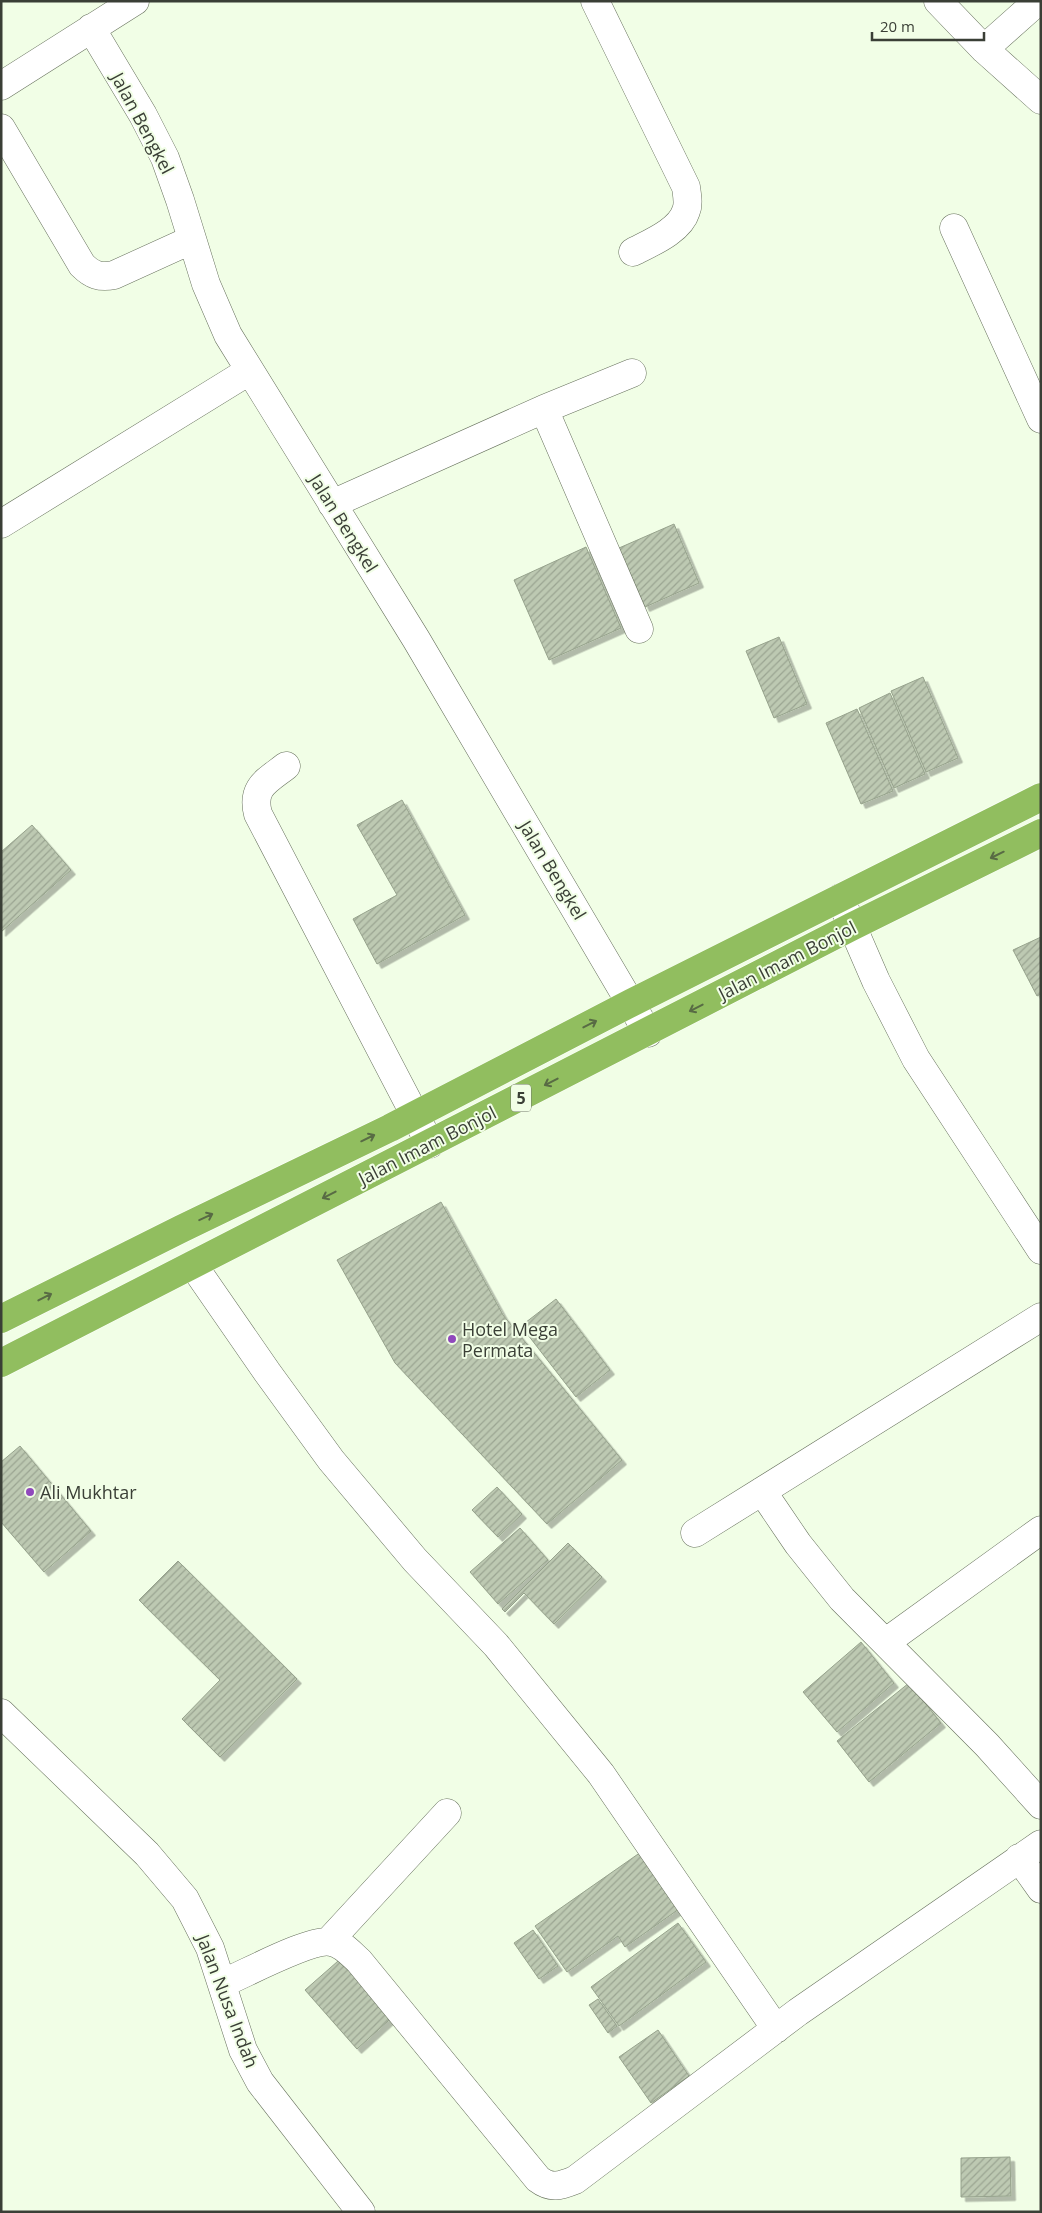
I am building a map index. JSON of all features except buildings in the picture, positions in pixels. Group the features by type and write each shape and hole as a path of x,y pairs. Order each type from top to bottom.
{"highway":[{"name":"Jalan Imam Bonjol","path":"1,1319 416,1114 631,1003 1041,797"},
{"name":"Jalan Imam Bonjol","path":"1,1363 851,927 1041,833"},
{"path":"268,1187 281,1219"},
{"path":"181,1229 193,1265"}],"street":[{"path":"1,86 135,1"},
{"path":"595,1 686,187 686,211 682,220 670,230 633,252"},
{"path":"938,1 984,49 1041,100"},
{"path":"984,49 1038,1"},
{"name":"Jalan Bengkel","path":"90,28 143,115 165,158 206,284 228,335 416,639 648,1032"},
{"path":"1,128 82,265 90,272 105,277 114,275 191,240"},
{"path":"954,228 1041,418"},
{"path":"1,524 249,371"},
{"path":"332,504 544,409 632,373"},
{"path":"544,409 639,628"},
{"path":"286,766 262,785 258,792 256,804 258,814 430,1144"},
{"path":"840,898 876,981 916,1059 1041,1250"},
{"path":"193,1265 331,1460 415,1560 496,1645 601,1774 776,2029"},
{"path":"695,1533 1041,1316"},
{"path":"762,1491 798,1544 842,1599 987,1745 1041,1805"},
{"path":"886,1642 1041,1530"},
{"name":"Jalan Nusa Indah","path":"1,1713 166,1875 189,1907 210,1948 223,1983 243,2050 260,2082 361,2212"},
{"path":"329,1941 447,1813"},
{"path":"223,1983 311,1944 329,1941 340,1944 359,1961 538,2179 549,2186 562,2185 575,2180 776,2029 1030,1851 1041,1888"}],"place":[{"name":"Hotel Mega Permata","path":"452,1339"},
{"name":"Ali Mukhtar","path":"30,1492"}]}
